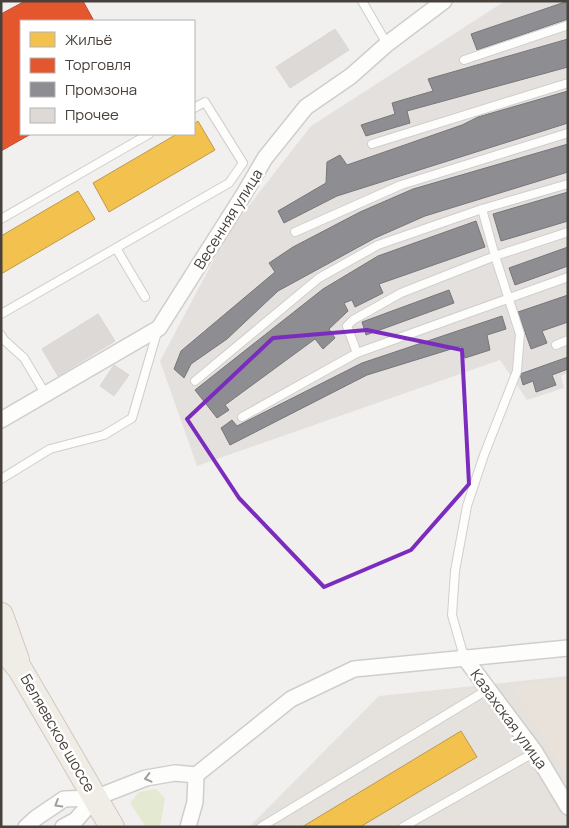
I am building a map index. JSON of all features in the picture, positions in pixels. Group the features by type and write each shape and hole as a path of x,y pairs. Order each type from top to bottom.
{"main road":[{"name":"Беляевское шоссе","path":"1,615 20,669"},
{"name":"Беляевское шоссе","path":"1,646 20,669 112,827"}],"street":[{"name":"Весенняя улица","path":"1,420 159,328 265,158 306,107 351,76 387,44 444,1"},
{"path":"26,827 64,799 95,798 146,778 175,773 196,775 291,699 354,669 568,648"},
{"name":"Казахская улица","path":"464,657 535,752 568,807"},
{"path":"188,827 195,802 196,775"},
{"path":"63,827 76,820 95,798"}],"lane":[{"path":"362,1 387,44"},
{"path":"464,60 568,25"},
{"path":"372,144 568,83"},
{"path":"1,314 229,183 243,163 205,102 195,107"},
{"path":"295,232 401,185 568,133"},
{"path":"1,219 147,135"},
{"path":"195,381 319,278 378,244 482,209 568,184"},
{"path":"464,657 452,615 455,571 467,506 484,455 517,371 520,334 482,209"},
{"path":"357,353 347,326 353,320 401,293 495,256 568,232"},
{"path":"116,248 145,297"},
{"path":"242,417 357,353 568,277"},
{"path":"1,479 50,450 104,435 132,418 159,328"},
{"path":"1,335 24,358 46,395"},
{"path":"556,344 568,340"},
{"path":"260,827 487,690"},
{"path":"403,827 535,752"}],"highlighted area":[{"path":"367,330 462,350 469,484 411,550 324,587 239,498 187,419 273,338"}],"shaded area":[{"path":"505,1 568,1 568,373 561,376 564,388 527,400 500,360 197,466 160,361 229,231 311,126"},
{"path":"568,676 568,827 249,827 379,696"},
{"path":"568,679 568,778 511,686"}],"green space":[{"path":"156,789 165,798 160,827 146,827 130,803 139,792"}],"building: Жильё":[{"path":"198,121 215,150 109,212 93,183 175,135 195,135 195,123"},
{"path":"78,191 95,219 1,274 1,236"},
{"path":"461,731 477,757 360,827 302,827"}],"building: Торговля":[{"path":"25,1 83,1 93,20 20,20 20,135 29,135 1,151 1,14"}],"building: Промзона":[{"path":"568,1 568,19 477,50 471,34"},
{"path":"568,39 568,67 407,111 410,123 366,136 361,125 395,114 392,103 433,91 428,79"},
{"path":"568,91 568,123 337,196 284,223 278,211 326,183 327,162 340,155 347,165 462,125 478,117"},
{"path":"568,144 568,172 425,216 375,238 278,291 227,339 191,364 184,378 174,369 181,351 275,272 269,263 293,247 360,212 413,189"},
{"path":"568,192 568,221 501,241 493,214"},
{"path":"476,221 485,247 379,284 383,293 355,307 352,300 344,303 348,311 329,329 335,338 323,349 315,339 225,405 229,410 217,418 195,390 323,289 378,256"},
{"path":"568,247 568,266 515,285 509,268"},
{"path":"449,290 454,303 366,335 362,322"},
{"path":"568,295 568,322 542,331 547,343 531,349 518,312"},
{"path":"502,316 506,329 487,335 490,350 465,358 461,346 367,375 230,445 221,428 232,420 237,426 362,363"},
{"path":"568,357 568,369 552,375 556,385 536,392 533,381 523,385 520,374"}],"building: Прочее":[{"path":"335,29 349,50 290,88 276,67"},
{"path":"98,314 115,341 58,376 42,349"},
{"path":"114,365 129,375 114,396 100,386"}]}
